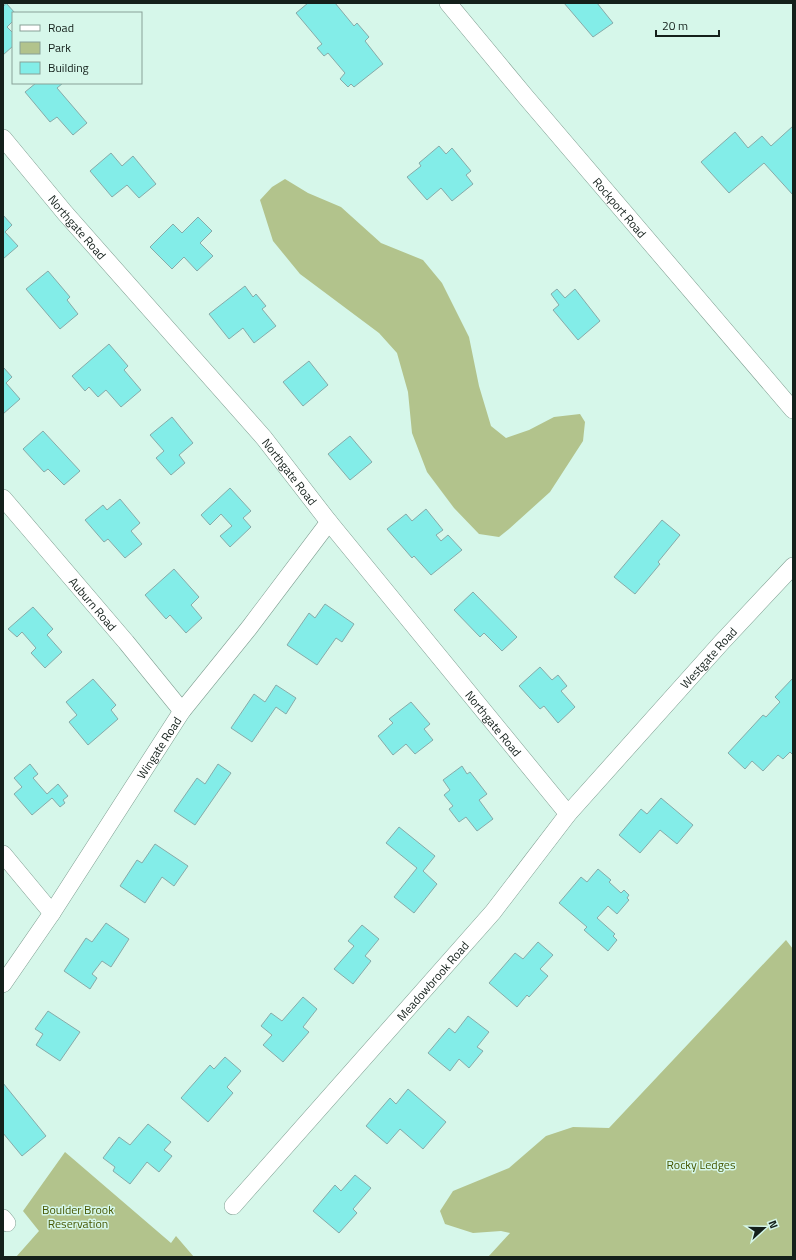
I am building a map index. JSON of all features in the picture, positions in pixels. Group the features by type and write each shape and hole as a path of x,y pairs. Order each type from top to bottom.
{"street":[{"name":"Rockport Road","path":"448,3 525,96 793,410"},
{"name":"Northgate Road","path":"3,138 65,213 264,438 329,522 568,814"},
{"name":"Auburn Road","path":"3,498 126,642 182,711"},
{"name":"Wingate Road","path":"3,984 52,913 182,711 249,628 329,522"},
{"name":"Westgate Road","path":"625,750 721,643 793,566"},
{"name":"Meadowbrook Road","path":"233,1206 493,912 568,814 625,750"},
{"path":"3,854 52,913"}],"green space":[{"path":"285,179 308,193 341,207 381,243 423,260 442,283 469,337 479,386 491,426 506,438 529,430 554,417 580,414 585,422 583,441 550,492 499,537 479,534 454,508 427,472 412,433 408,392 397,353 379,333 300,274 273,241 260,200 272,187"},
{"name":"Rocky Ledges","path":"786,940 793,949 793,1257 488,1257 510,1233 501,1231 473,1233 445,1224 440,1211 453,1191 509,1168 546,1136 573,1127 609,1128"},
{"name":"Boulder Brook Reservation","path":"65,1152 171,1243 176,1236 194,1257 16,1257 39,1231 23,1211"}],"building":[{"path":"6,3 14,12 12,12 12,22 7,27 12,32 12,47 3,55 3,7"},
{"path":"308,3 335,3 354,26 357,23 369,37 365,41 383,64 354,87 351,84 348,87 340,79 345,73 328,53 324,56 317,48 322,44 296,13"},
{"path":"564,3 597,3 613,23 593,37"},
{"path":"35,84 62,84 57,88 87,123 73,135 57,117 50,122 25,92"},
{"path":"793,126 793,195 764,163 729,193 701,162 735,132 748,148 762,136 771,146"},
{"path":"439,146 446,154 452,148 471,171 466,175 473,184 452,201 441,188 427,200 407,177 421,166 419,163"},
{"path":"111,153 122,166 133,156 156,184 139,198 127,185 112,197 90,171"},
{"path":"3,215 12,225 5,232 18,246 3,259"},
{"path":"198,217 212,231 200,243 213,256 197,271 184,257 172,269 150,247 173,224 182,233"},
{"path":"48,271 70,297 67,300 78,314 60,329 26,289"},
{"path":"245,286 253,297 256,294 266,306 262,309 276,326 254,343 243,328 229,339 209,314"},
{"path":"557,289 565,298 575,289 600,321 578,340 553,310 559,305 551,294"},
{"path":"109,344 128,366 124,370 141,390 121,407 106,390 98,397 89,387 85,391 72,376"},
{"path":"309,361 328,385 303,406 283,382"},
{"path":"4,368 12,377 6,383 20,399 3,414 3,370"},
{"path":"172,417 193,443 179,455 185,463 171,475 156,458 164,451 150,435"},
{"path":"43,431 80,471 64,485 48,469 44,472 23,449"},
{"path":"350,436 372,462 350,480 328,454"},
{"path":"230,488 251,511 243,518 251,527 230,547 220,536 232,526 221,514 210,525 201,515"},
{"path":"120,499 140,523 131,531 142,544 125,558 108,539 104,542 85,520 103,505 107,510"},
{"path":"426,509 443,530 436,535 441,541 448,535 462,550 431,575 414,556 412,558 387,529 406,514 412,521"},
{"path":"662,520 680,535 658,562 660,564 635,594 614,577"},
{"path":"174,569 199,597 191,605 202,618 186,633 170,615 166,619 145,595"},
{"path":"473,592 517,637 502,651 484,633 480,637 454,610"},
{"path":"325,604 354,624 342,642 336,638 317,665 287,645 309,613 315,618"},
{"path":"33,607 53,629 47,635 62,652 45,668 31,653 36,648 22,632 17,637 8,629"},
{"path":"540,667 552,680 558,675 567,686 561,691 575,707 558,723 544,706 540,709 519,686"},
{"path":"793,678 793,755 790,752 783,759 778,755 763,771 752,761 745,769 728,753 763,715 766,717 780,702 775,697"},
{"path":"93,679 116,705 111,710 118,719 88,745 69,722 77,715 66,702"},
{"path":"276,685 296,698 286,714 276,707 252,742 231,728 254,694 265,702"},
{"path":"411,702 430,724 424,729 433,740 415,754 406,744 393,755 378,736 393,723 389,719"},
{"path":"30,764 38,774 33,778 47,794 58,784 68,796 63,800 65,803 60,807 52,798 32,815 14,794 22,787 14,778"},
{"path":"218,764 231,773 195,825 174,811 197,778 205,784"},
{"path":"462,766 467,774 470,772 487,794 479,800 493,819 477,831 466,817 459,822 449,809 453,806 444,795 450,790 443,780"},
{"path":"661,798 693,825 677,844 660,830 640,853 619,835 641,809 647,814"},
{"path":"399,827 435,856 423,871 437,884 414,913 394,897 417,868 386,843"},
{"path":"155,844 188,866 174,886 162,877 145,903 120,886 137,860 142,863"},
{"path":"598,869 611,880 609,882 621,893 624,890 629,895 627,898 629,900 617,914 608,906 597,918 615,934 613,936 617,940 608,951 584,930 587,927 559,903 581,877 587,882"},
{"path":"106,923 129,939 111,967 102,961 92,974 97,978 90,989 64,971 86,938 92,942"},
{"path":"362,925 379,939 365,956 371,961 353,984 334,969 354,946 348,941"},
{"path":"538,942 553,955 540,969 548,976 529,997 527,995 517,1007 489,983 515,953 523,959"},
{"path":"303,997 317,1009 303,1027 309,1032 283,1062 263,1045 272,1035 261,1026 271,1013 282,1021"},
{"path":"48,1011 80,1032 60,1061 36,1045 43,1034 35,1029"},
{"path":"468,1016 489,1032 477,1047 483,1051 469,1068 459,1059 450,1071 428,1053 449,1028 455,1033"},
{"path":"225,1057 241,1071 227,1087 233,1093 208,1122 181,1098 210,1065 214,1069"},
{"path":"3,1083 46,1136 22,1156 3,1133"},
{"path":"408,1089 446,1122 423,1149 400,1129 387,1144 366,1126 390,1098 396,1104"},
{"path":"148,1124 171,1142 164,1150 172,1156 159,1172 147,1162 130,1184 113,1171 115,1167 103,1158 119,1137 130,1145"},
{"path":"355,1175 371,1188 353,1209 357,1213 339,1233 313,1211 335,1185 341,1191"}]}
